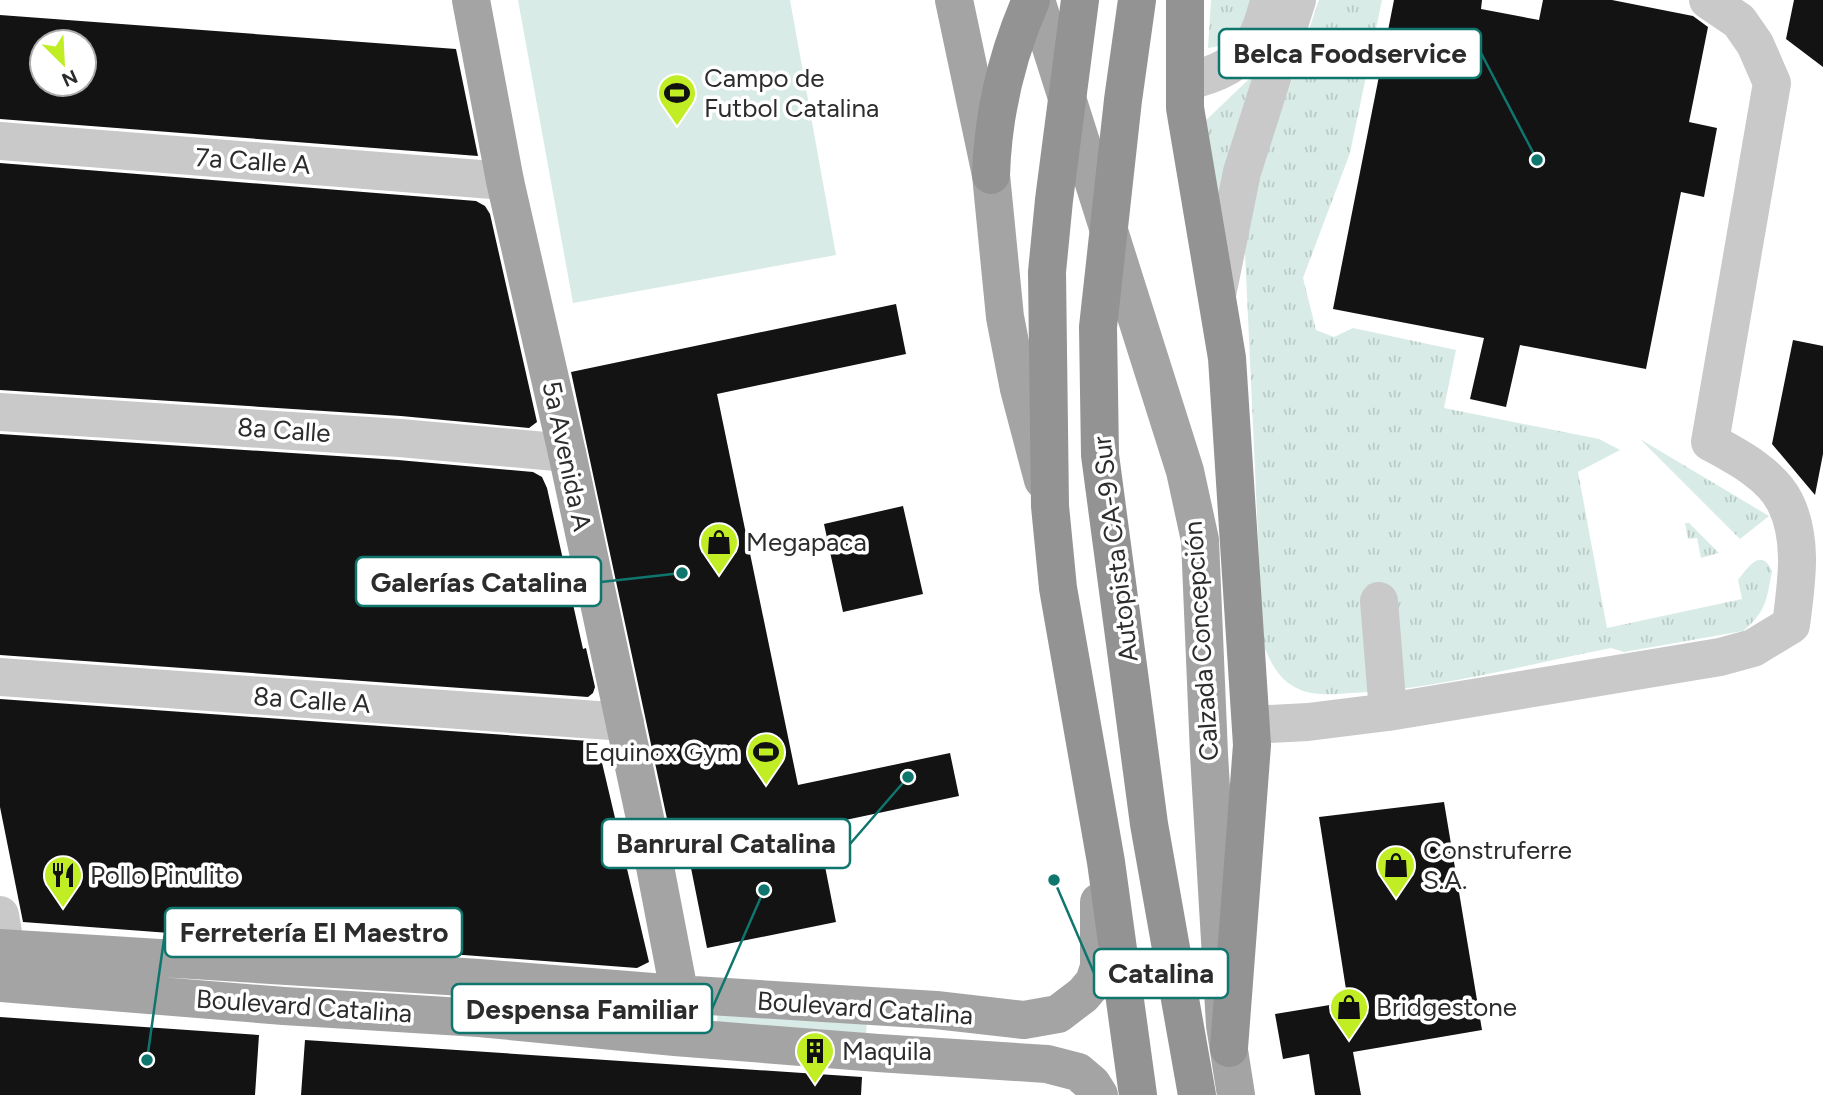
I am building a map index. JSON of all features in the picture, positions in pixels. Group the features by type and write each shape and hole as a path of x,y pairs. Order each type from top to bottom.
{"highway":[{"path":"991,175 992,133 1000,93 1019,27 1034,0"},
{"name":"Autopista CA-9 Sur","path":"1080,0 1047,272 1050,506 1058,587 1106,862 1138,1095"},
{"name":"Autopista CA-9 Sur","path":"1137,0 1098,327 1100,455 1149,824 1197,1095"},
{"path":"1185,0 1185,108 1227,358 1252,745 1229,1048"}],"main road":[{"name":"5a Avenida A","path":"471,0 505,181 568,453 655,865 675,974 675,1037"},
{"path":"954,0 991,175 1007,329 1019,389 1050,506"},
{"name":"Calzada Concepción","path":"1034,0 1185,471 1199,540 1209,767 1225,1025 1236,1095"},
{"name":"Boulevard Catalina","path":"0,949 479,978 950,1012 1024,1020 1058,1014 1083,995 1094,982 1100,967 1098,907 1106,862"},
{"name":"Boulevard Catalina","path":"0,949 284,1006 479,1018 675,1037 1059,1065 1084,1076 1100,1095"},
{"path":"479,978 479,1018"}],"street":[{"path":"1185,82 1226,69 1241,56 1259,34 1270,0"},
{"path":"1217,295 1242,172 1297,0"},
{"path":"1251,725 1308,722 1388,712 1720,657 1753,648 1791,625 1798,564 1795,538 1785,500 1754,469 1710,442 1772,83 1755,44 1739,21 1707,0"},
{"name":"7a Calle A","path":"0,141 505,181"},
{"name":"8a Calle","path":"0,412 400,438 568,453"},
{"path":"1379,601 1388,712"},
{"name":"8a Calle A","path":"0,677 625,722"},
{"path":"943,1057 950,1012"}],"green space":[{"name":"Campo de Futbol Catalina","path":"518,0 790,0 836,255 573,303"},
{"path":"1211,0 1256,0 1233,37 1226,43 1208,48"},
{"path":"1319,0 1382,0 1350,153 1303,278 1316,330 1334,337 1353,328 1456,350 1444,408 1599,439 1620,450 1578,472 1607,628 1742,599 1738,580 1755,562 1763,560 1772,571 1767,597 1757,618 1743,631 1624,652 1611,648 1448,682 1383,691 1309,693 1288,683 1274,666 1263,644 1245,252 1254,190"},
{"path":"1266,57 1216,209 1202,124 1248,80"},
{"path":"1640,439 1769,516 1740,539"},
{"path":"1685,523 1689,523 1719,553 1701,558 1697,538 1688,539"},
{"path":"718,1007 867,1018 866,1035 717,1024"}],"building":[{"path":"1394,0 1482,0 1481,9 1539,20 1543,0 1612,0 1693,16 1708,27 1689,122 1717,128 1704,197 1681,192 1646,369 1520,345 1506,407 1470,399 1484,338 1333,309"},
{"path":"1794,0 1823,0 1823,67 1786,39"},
{"path":"0,15 456,49 478,156 0,119"},
{"path":"0,163 476,201 485,206 490,214 537,422 529,428 401,416 0,390"},
{"path":"896,304 906,354 717,394 798,785 950,753 959,796 817,826 836,922 707,948 688,853 675,856 571,372"},
{"path":"1793,340 1823,346 1823,454 1815,495 1772,444"},
{"path":"0,434 398,460 533,472 542,477 547,488 583,649 586,648 595,687 593,693 588,697 0,655"},
{"path":"903,506 923,594 843,612 824,524"},
{"path":"0,699 589,741 599,750 649,962 637,968 23,922 0,807"},
{"name":"Construferre S.A.","path":"1444,802 1482,1030 1353,1052 1361,1095 1315,1095 1309,1054 1283,1059 1275,1014 1348,1002 1319,817"},
{"path":"0,1017 259,1035 255,1095 0,1095"},
{"path":"305,1040 862,1077 861,1095 301,1095"}],"place":[{"name":"Campo de Futbol Catalina","path":"677,127"},
{"name":"Belca Foodservice","path":"1537,160"},
{"name":"Galerías Catalina","path":"682,573"},
{"name":"Megapaca","path":"719,576"},
{"name":"Banrural Catalina","path":"908,777"},
{"name":"Equinox Gym","path":"766,786"},
{"name":"Catalina","path":"1054,880"},
{"name":"Despensa Familiar","path":"764,890"},
{"name":"Construferre S.A.","path":"1396,899"},
{"name":"Pollo Pinulito","path":"63,909"},
{"name":"Bridgestone","path":"1349,1041"},
{"name":"Ferretería El Maestro","path":"147,1060"},
{"name":"Maquila","path":"815,1085"}]}
